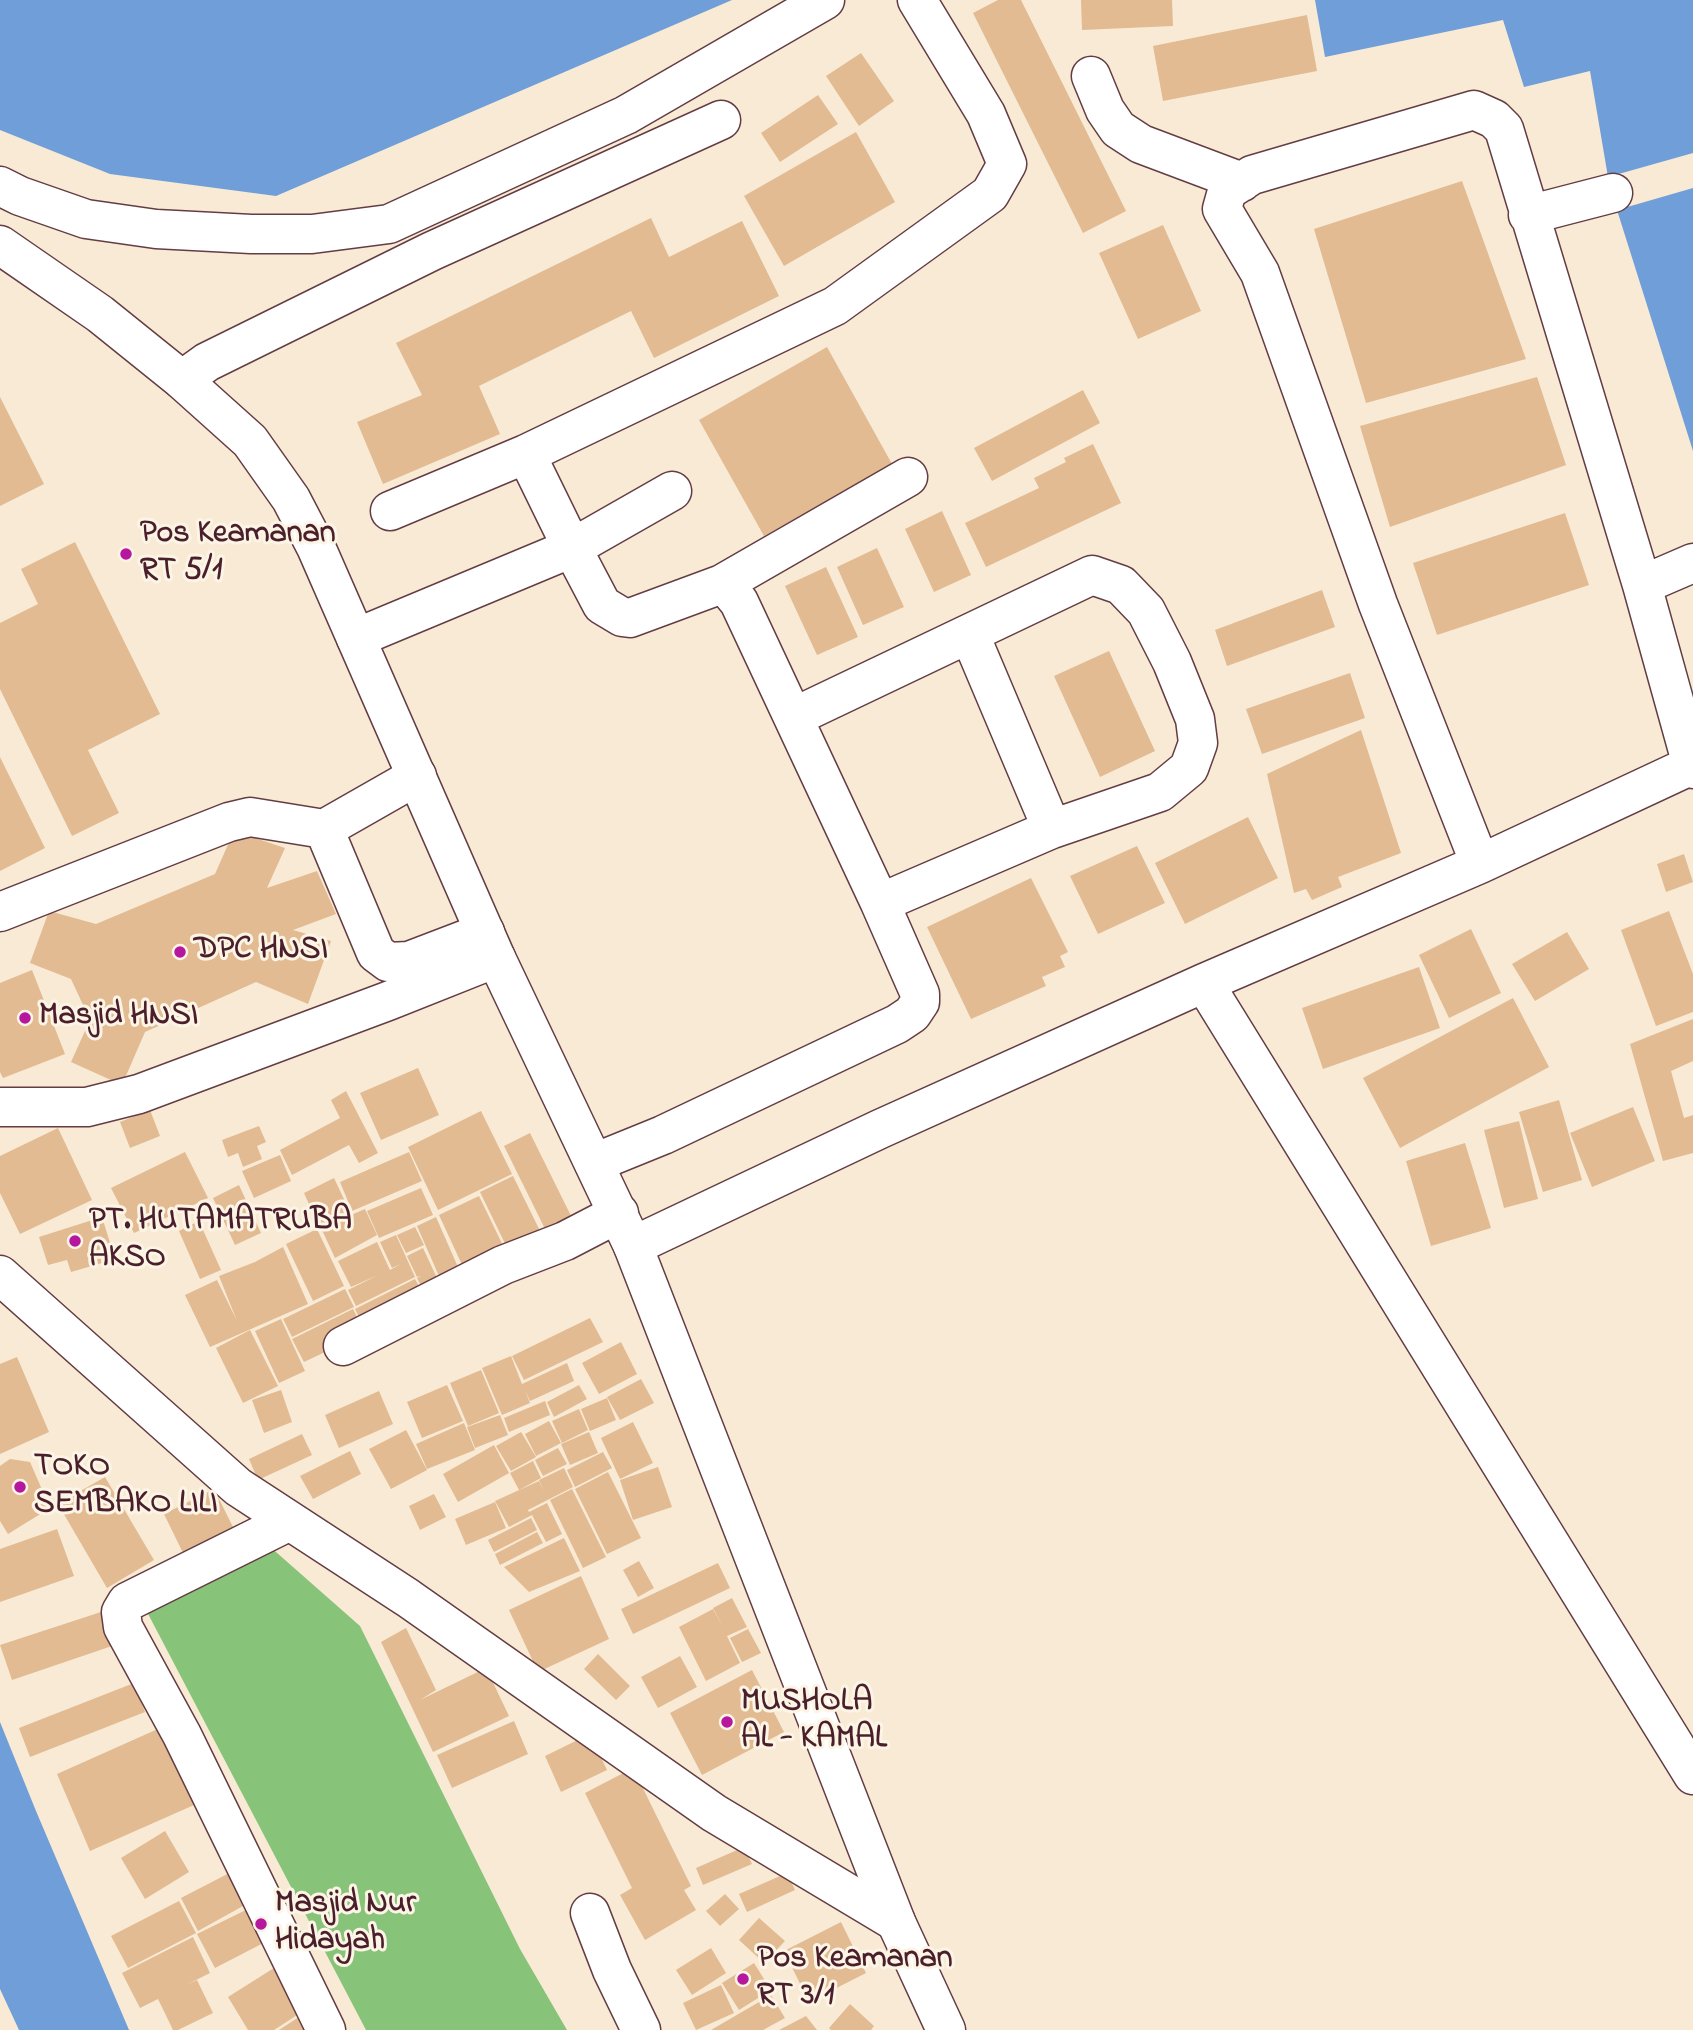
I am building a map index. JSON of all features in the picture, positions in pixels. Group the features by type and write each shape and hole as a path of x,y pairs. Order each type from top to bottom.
{"main road":[{"path":"0,186 19,196 86,219 156,229 312,234 389,224 626,115 825,0"},
{"path":"390,511 526,454 835,306 990,194 1007,164 986,114 917,0"},
{"path":"1091,76 1105,110 1118,129 1141,144 1242,181"},
{"path":"343,1346 415,1312 503,1265 565,1241 626,1230 880,1129 1204,983 1480,864 1692,767 1642,585 1504,129 1494,119 1474,110 1273,168 1242,181 1227,191 1222,209 1260,273 1378,604 1480,864"},
{"path":"182,380 207,362 432,251 721,120"},
{"path":"1528,215 1613,193"},
{"path":"0,244 100,314 182,380 250,441 291,499 316,547 490,945 626,1230 896,1922 946,2030"},
{"path":"526,454 602,606 622,617 630,618 722,584 908,477"},
{"path":"356,638 572,548 672,491"},
{"path":"1642,585 1693,563"},
{"path":"794,717 1092,575 1121,585 1146,611 1172,662 1195,719 1198,743 1189,768 1160,792 1052,830 880,903"},
{"path":"594,1163 663,1135 885,1030 917,1009 920,994 880,903 735,594 722,584"},
{"path":"970,635 1052,830"},
{"path":"0,912 229,822 250,817 324,829 417,776"},
{"path":"324,829 376,953 388,962 409,961 490,945"},
{"path":"0,1107 87,1107 139,1094 388,1001 490,945"},
{"path":"1204,983 1693,1775"},
{"path":"0,1275 238,1487 408,1598 714,1813 896,1922"},
{"path":"288,1522 127,1602 121,1612 124,1626 181,1735 326,2030"},
{"path":"590,1913 612,1970 642,2030"}],"green space":[{"path":"268,1545 360,1626 520,1949 567,2030 366,2030 146,1610"}],"water":[{"path":"0,0 732,0 276,196 110,174 0,130"},
{"path":"1315,0 1693,0 1693,451 1608,177 1590,71 1524,87 1503,20 1325,57"},
{"path":"0,1722 129,2030 19,2030 0,1989"}],"pier":[{"path":"1693,153 1693,188 1617,210 1608,177"}],"building":[{"path":"998,0 1021,0 1126,211 1083,233 973,13"},
{"path":"1081,0 1172,0 1173,26 1082,30"},
{"path":"1307,15 1317,71 1163,101 1153,46"},
{"path":"861,53 894,101 859,126 826,76"},
{"path":"818,95 838,124 780,162 761,133"},
{"path":"856,132 895,202 784,266 744,196"},
{"path":"1462,181 1526,359 1366,403 1314,229"},
{"path":"651,218 669,257 742,221 779,296 654,358 631,311 479,386 500,434 383,484 357,422 422,395 396,343"},
{"path":"1163,225 1201,311 1138,339 1099,253"},
{"path":"827,347 892,464 764,536 699,420"},
{"path":"1537,377 1566,465 1390,527 1360,426"},
{"path":"1083,390 1100,423 992,481 974,448"},
{"path":"0,397 44,484 0,506"},
{"path":"1093,444 1121,503 986,567 965,523 1039,488 1034,478 1066,462 1064,458"},
{"path":"942,511 971,575 934,592 905,529"},
{"path":"1565,513 1589,585 1437,635 1413,563"},
{"path":"75,542 160,714 88,750 119,813 72,836 0,689 0,623 38,604 21,569"},
{"path":"877,548 904,607 863,625 837,567"},
{"path":"826,567 858,637 817,655 785,586"},
{"path":"1322,590 1335,627 1227,666 1215,630"},
{"path":"1109,651 1155,751 1100,777 1054,676"},
{"path":"1350,673 1365,718 1262,754 1246,709"},
{"path":"1361,730 1401,853 1338,877 1342,887 1312,900 1306,889 1294,893 1267,774"},
{"path":"0,757 45,848 0,871"},
{"path":"1248,817 1278,878 1185,924 1155,863"},
{"name":"DPC HNSI","path":"234,831 285,848 267,888 317,871 336,914 293,930 331,941 308,1004 256,982 145,1032 122,1085 71,1062 90,1020 71,979 30,963 49,911 96,924 215,874"},
{"path":"1137,846 1165,903 1098,934 1070,876"},
{"path":"1684,854 1693,882 1666,892 1657,864"},
{"path":"1031,878 1068,952 1060,956 1065,967 1042,977 1046,986 971,1019 927,927"},
{"path":"1669,911 1693,974 1693,1012 1656,1026 1621,930"},
{"path":"1471,929 1501,993 1449,1018 1419,955"},
{"path":"1567,932 1589,969 1535,1001 1512,964"},
{"path":"1419,967 1440,1028 1323,1069 1302,1008"},
{"name":"Masjid HNSI","path":"32,970 65,1054 3,1078 0,1072 0,983"},
{"path":"1513,998 1549,1067 1400,1148 1363,1078"},
{"path":"1693,1019 1693,1061 1671,1071 1684,1118 1693,1115 1693,1153 1663,1161 1630,1044"},
{"path":"418,1068 439,1115 381,1140 360,1093"},
{"path":"346,1091 378,1153 359,1163 349,1145 292,1175 280,1150 340,1118 331,1100"},
{"path":"1559,1100 1582,1180 1543,1192 1519,1112"},
{"path":"1633,1107 1655,1161 1592,1187 1570,1133"},
{"path":"150,1110 160,1136 130,1148 120,1122"},
{"path":"481,1111 512,1174 438,1210 408,1147"},
{"path":"1519,1121 1538,1199 1504,1208 1484,1130"},
{"path":"259,1126 266,1142 257,1146 262,1159 243,1167 238,1153 228,1157 222,1140"},
{"path":"58,1128 92,1200 20,1234 0,1193 0,1156"},
{"path":"530,1133 578,1230 552,1243 504,1146"},
{"path":"1465,1143 1491,1228 1431,1246 1406,1161"},
{"path":"185,1152 208,1198 134,1233 111,1188"},
{"path":"409,1152 422,1181 352,1211 340,1182"},
{"path":"280,1155 291,1181 254,1198 242,1171"},
{"path":"513,1176 545,1241 512,1258 480,1192"},
{"path":"334,1178 350,1212 319,1227 304,1193"},
{"path":"239,1185 261,1233 235,1245 213,1198"},
{"path":"421,1188 433,1215 379,1238 367,1211"},
{"path":"479,1196 510,1260 469,1280 439,1215"},
{"path":"365,1209 377,1235 335,1258 321,1228"},
{"name":"PT. HUTAMATRUBA AKSO","path":"102,1217 111,1246 98,1250 102,1263 71,1272 67,1260 48,1265 39,1237"},
{"path":"436,1217 465,1283 446,1292 417,1226"},
{"path":"199,1221 221,1270 200,1279 179,1231"},
{"path":"415,1227 424,1245 406,1253 397,1235"},
{"path":"317,1229 344,1286 313,1301 286,1244"},
{"path":"396,1235 415,1277 356,1306 348,1290 378,1275 351,1287 338,1261 377,1242 390,1270 401,1264 392,1268 380,1242"},
{"path":"283,1247 308,1304 210,1347 185,1295 217,1280 237,1321 219,1276 255,1262"},
{"path":"423,1248 444,1293 428,1300 417,1278 421,1276 417,1277 407,1256"},
{"path":"415,1279 427,1301 366,1331 355,1309"},
{"path":"345,1289 354,1307 292,1337 283,1319"},
{"path":"353,1309 365,1333 304,1362 292,1339"},
{"path":"590,1318 603,1342 524,1380 512,1356"},
{"path":"281,1319 305,1371 279,1383 255,1331"},
{"path":"250,1330 278,1386 243,1403 216,1348"},
{"path":"621,1342 637,1374 599,1394 582,1363"},
{"path":"511,1356 522,1384 567,1363 574,1381 530,1401 525,1390 530,1403 502,1415 482,1368"},
{"path":"17,1357 49,1432 0,1454 0,1364"},
{"path":"481,1370 499,1413 468,1426 450,1383"},
{"path":"641,1379 654,1403 620,1420 607,1397"},
{"path":"447,1385 463,1421 422,1438 407,1402"},
{"path":"579,1385 587,1399 554,1417 547,1402"},
{"path":"281,1390 292,1422 264,1433 252,1400"},
{"path":"379,1391 393,1424 339,1448 325,1415"},
{"path":"607,1398 616,1420 590,1431 581,1409"},
{"path":"545,1401 550,1415 509,1432 504,1418"},
{"path":"579,1409 588,1430 562,1443 552,1421"},
{"path":"500,1415 508,1435 475,1448 467,1427"},
{"path":"549,1421 561,1443 536,1456 525,1434"},
{"path":"633,1422 653,1463 620,1479 601,1438"},
{"path":"464,1423 475,1450 427,1469 416,1444"},
{"path":"406,1430 427,1470 391,1489 369,1449"},
{"path":"521,1432 536,1457 511,1471 496,1446"},
{"path":"589,1432 598,1453 570,1465 561,1444"},
{"path":"302,1434 312,1455 258,1480 249,1459"},
{"path":"494,1445 509,1473 458,1502 443,1474"},
{"path":"558,1448 567,1464 543,1476 535,1460"},
{"path":"350,1451 361,1474 313,1499 300,1476"},
{"path":"603,1452 612,1468 575,1487 567,1470"},
{"name":"TOKO SEMBAKO LILI","path":"10,1459 30,1462 50,1508 8,1534 0,1521 0,1466"},
{"path":"533,1461 541,1478 519,1490 510,1473"},
{"path":"658,1467 672,1507 633,1520 620,1480"},
{"path":"564,1468 573,1487 528,1510 529,1512 547,1503 562,1534 546,1542 532,1515 509,1527 495,1501 539,1481 544,1491 539,1480"},
{"path":"608,1472 641,1538 607,1554 575,1489"},
{"path":"105,1477 154,1560 107,1588 58,1504"},
{"path":"214,1489 236,1533 185,1557 164,1514"},
{"path":"572,1489 606,1557 583,1568 550,1500"},
{"path":"434,1494 446,1517 420,1530 409,1506"},
{"path":"495,1502 506,1528 466,1545 455,1519"},
{"path":"531,1518 537,1530 494,1552 488,1540"},
{"path":"57,1529 74,1576 0,1602 0,1549"},
{"path":"537,1532 543,1543 500,1565 495,1554"},
{"path":"564,1538 580,1571 529,1592 504,1567"},
{"path":"639,1561 654,1588 638,1597 623,1570"},
{"path":"718,1563 730,1588 633,1634 621,1609"},
{"path":"581,1576 609,1639 538,1672 509,1610"},
{"path":"732,1598 747,1627 727,1636 740,1663 706,1681 679,1627 713,1609 723,1627 713,1608"},
{"path":"101,1612 112,1646 12,1680 0,1645"},
{"path":"406,1628 436,1690 420,1700 486,1668 509,1716 433,1752 381,1642"},
{"path":"748,1629 761,1653 742,1662 730,1638"},
{"path":"598,1654 630,1686 616,1700 584,1669"},
{"path":"680,1656 697,1687 658,1708 641,1677"},
{"name":"MUSHOLA AL - KAMAL","path":"752,1670 784,1732 702,1775 670,1713"},
{"path":"134,1683 145,1712 30,1757 19,1728"},
{"path":"514,1721 528,1754 452,1788 437,1755"},
{"path":"160,1728 194,1805 90,1851 57,1774"},
{"path":"590,1734 607,1770 561,1792 545,1756"},
{"path":"633,1768 691,1886 684,1890 696,1910 645,1940 620,1895 632,1888 585,1793"},
{"path":"165,1831 189,1872 145,1899 121,1858"},
{"path":"744,1847 752,1864 703,1885 696,1868"},
{"path":"239,1868 252,1901 198,1931 181,1898"},
{"path":"787,1873 795,1890 747,1912 739,1894"},
{"path":"725,1894 739,1909 720,1926 706,1911"},
{"path":"179,1901 196,1933 128,1968 111,1936"},
{"path":"258,1904 275,1937 215,1968 197,1934"},
{"path":"759,1918 785,1941 764,1963 739,1940"},
{"path":"841,1922 866,1973 809,2002 784,1951"},
{"path":"193,1937 210,1973 184,1986 197,1980 213,2013 173,2030 158,1999 140,2008 122,1973"},
{"path":"711,1948 726,1973 692,1995 676,1970"},
{"path":"285,1961 308,2008 274,2030 248,2030 228,1997"},
{"path":"754,1963 771,1990 739,2010 722,1983"},
{"path":"721,1985 734,2013 696,2030 683,2003"},
{"path":"771,1995 785,2018 763,2030 711,2030"},
{"path":"850,2004 874,2026 871,2030 829,2028"},
{"path":"308,2011 317,2030 279,2030"},
{"path":"806,2016 817,2030 779,2030"}],"place":[{"name":"Pos Keamanan RT 5/1","path":"126,554"},
{"name":"DPC HNSI","path":"180,952"},
{"name":"Masjid HNSI","path":"25,1018"},
{"name":"PT. HUTAMATRUBA AKSO","path":"75,1241"},
{"name":"TOKO SEMBAKO LILI","path":"20,1487"},
{"name":"MUSHOLA AL - KAMAL","path":"727,1722"},
{"name":"Masjid Nur Hidayah","path":"261,1924"},
{"name":"Pos Keamanan RT 3/1","path":"743,1979"}]}
